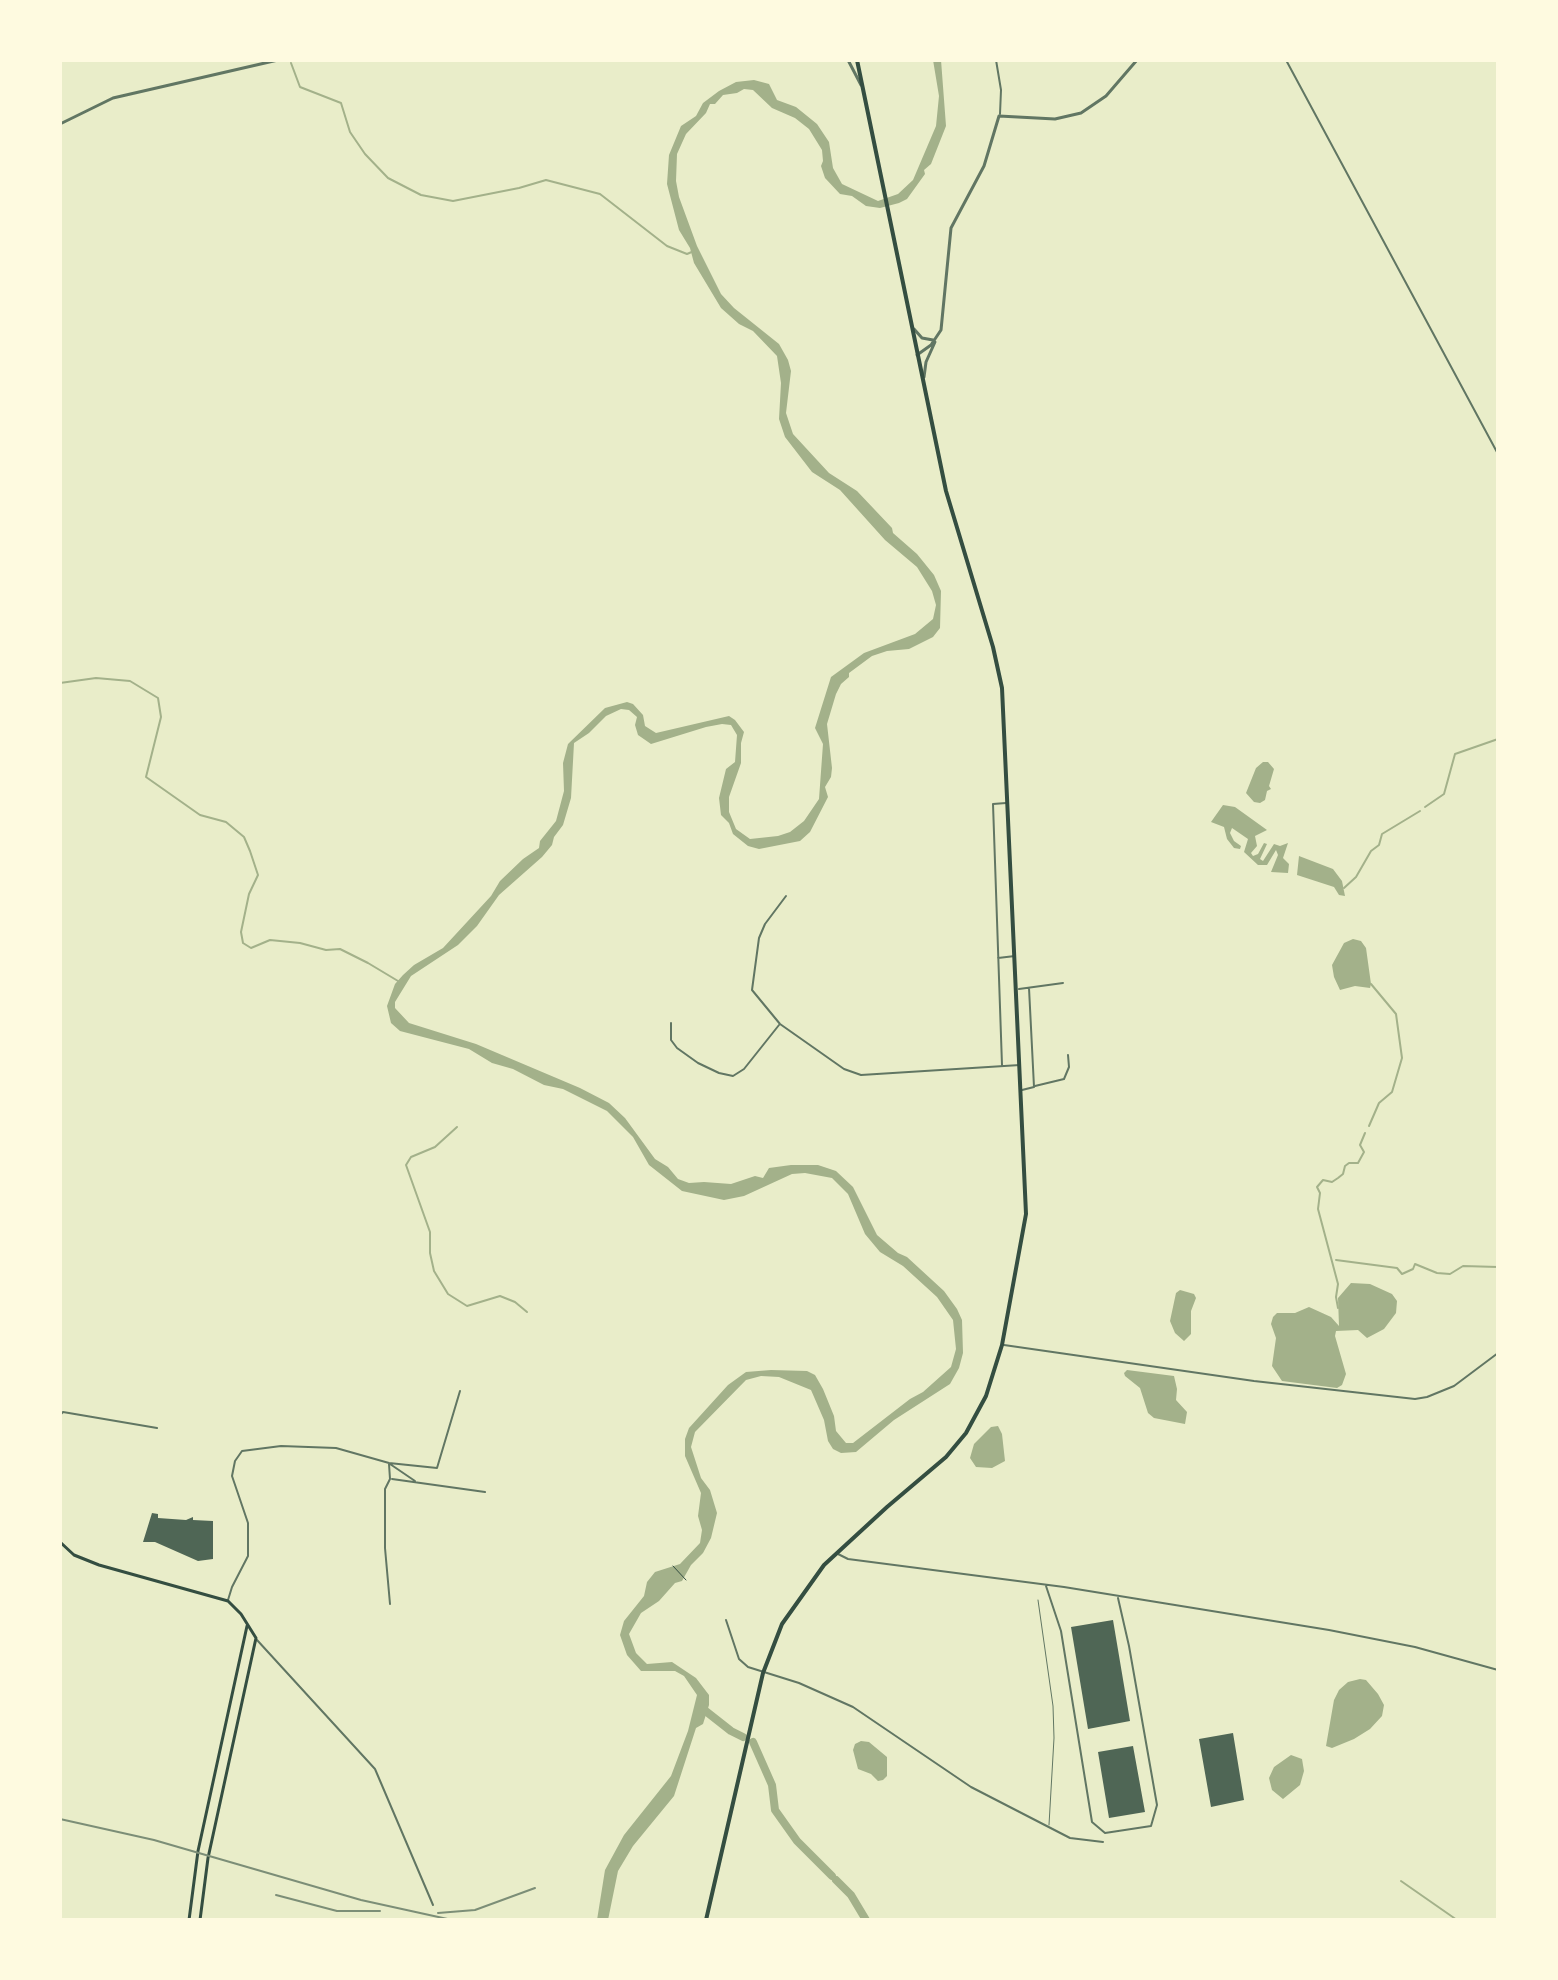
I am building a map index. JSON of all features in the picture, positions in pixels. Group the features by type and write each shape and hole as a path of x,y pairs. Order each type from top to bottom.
{"main road":[{"path":"706,1920 763,1673 782,1624 803,1591 837,1553 957,1445 986,1396 1002,1345 1026,1214 1002,688 998,662 946,491 857,60"},
{"path":"60,1542 74,1555 99,1565 228,1601 256,1638 208,1858 200,1920"},
{"path":"189,1920 198,1851 247,1626"}],"street":[{"path":"60,124 113,98 278,60"},
{"path":"848,60 863,90"},
{"path":"924,389 926,362 942,324 951,228 984,166 999,116 1001,90 996,60"},
{"path":"999,116 1055,119 1081,113 1106,96 1137,60"},
{"path":"1286,60 1498,454"},
{"path":"910,322 922,338 930,341 937,338"},
{"path":"917,355 937,338"},
{"path":"1002,1066 993,804 1008,803"},
{"path":"786,896 765,924 759,938 752,990 780,1024 844,1069 861,1075 1021,1065"},
{"path":"998,958 1016,956"},
{"path":"1018,989 1063,983"},
{"path":"1029,988 1034,1087"},
{"path":"671,1023 671,1040 677,1048 698,1063 733,1076 744,1069 780,1024"},
{"path":"1022,1090 1064,1079 1069,1067 1068,1055"},
{"path":"1002,1345 1254,1381 1415,1399 1454,1386 1498,1353"},
{"path":"228,1601 234,1582 246,1563 249,1544 246,1516 233,1483 238,1455 252,1448 327,1448 342,1449 389,1463 437,1468 460,1391"},
{"path":"60,1415 63,1412 157,1428"},
{"path":"389,1463 390,1479 385,1489 385,1548 390,1604"},
{"path":"389,1463 416,1481"},
{"path":"390,1479 485,1492"},
{"path":"837,1553 848,1559 1045,1584 1401,1644 1498,1670"},
{"path":"1045,1584 1061,1631 1092,1822 1105,1833 1151,1826 1157,1805 1118,1597"},
{"path":"726,1620 742,1662 853,1707 971,1787 1070,1838 1103,1842"},
{"path":"256,1638 375,1769 433,1905"},
{"path":"191,1907 202,1908"}],"lane":[{"path":"1038,1600 1053,1706 1049,1826"}],"path":[{"path":"673,1566 686,1580"}],"shaded area":[{"path":"933,60 941,60 946,126 931,164 924,170 925,174 907,199 899,203 880,208 866,206 852,196 840,194 825,178 821,166 822,150 809,129 795,118 772,108 753,90 744,89 723,95 715,104 710,104 706,113 686,134 677,154 676,181 697,246 721,294 779,344 788,360 791,371 786,413 793,434 829,473 857,491 934,575 941,591 940,628 933,637 909,649 872,656 849,673 841,684 827,724 832,768 825,787 828,797 810,832 800,841 759,849 748,846 733,834 729,823 721,815 719,798 726,769 735,762 737,735 731,725 706,727 651,744 638,735 635,725 637,717 629,710 621,709 606,716 574,743 571,798 563,825 552,845 499,895 477,926 458,945 411,976 395,1002 395,1008 409,1023 476,1044 609,1103 625,1118 655,1159 668,1167 678,1179 689,1183 731,1184 755,1176 763,1178 769,1168 791,1165 818,1165 836,1171 853,1187 877,1235 944,1291 962,1320 963,1353 950,1384 894,1420 856,1452 841,1453 833,1449 811,1390 779,1377 761,1376 746,1380 695,1432 691,1447 717,1513 711,1538 682,1581 675,1583 659,1601 641,1613 629,1634 636,1653 647,1664 672,1662 696,1678 709,1695 709,1705 703,1724 696,1728 674,1796 633,1846 618,1871 608,1920 597,1920 605,1870 624,1835 671,1776 688,1731 697,1695 684,1676 675,1671 641,1671 627,1655 620,1635 624,1621 644,1596 647,1582 655,1572 680,1564 700,1543 702,1530 698,1516 701,1493 685,1456 685,1439 689,1428 728,1385 746,1372 807,1371 815,1375 823,1389 834,1416 836,1431 846,1443 853,1443 923,1392 951,1367 956,1349 953,1320 937,1297 903,1266 880,1252 865,1234 848,1194 832,1178 792,1174 744,1196 724,1200 682,1191 649,1165 633,1137 607,1111 563,1089 544,1085 513,1069 492,1063 469,1049 400,1031 391,1023 387,1006 395,984 403,975 443,948 491,896 500,881 539,848 540,841 556,821 564,791 563,763 568,744 605,708 627,702 633,704 643,715 645,726 656,733 729,716 735,720 744,732 741,763 729,797 729,812 736,829 750,839 778,836 790,832 804,821 819,799 823,744 815,728 831,677 864,653 915,634 933,619 936,605 932,591 917,567 885,540 840,490 812,472 785,437 779,419 781,383 777,356 753,331 739,324 721,308 694,263 690,248 679,230 667,184 669,155 681,126 696,116 703,103 719,91 736,82 754,80 769,84 777,100 796,107 817,124 829,142 833,168 842,184 878,201 898,194 913,180 936,126 939,96"},
{"path":"1268,762 1274,769 1269,786 1271,789 1260,803 1254,802 1246,793 1256,768"},
{"path":"1223,805 1235,807 1267,830 1255,836 1257,846 1251,853 1253,856 1258,854 1264,843 1267,844 1260,859 1263,861 1274,844 1280,846 1288,843 1283,858 1289,864 1288,873 1271,872 1278,855 1276,850 1267,865 1258,865 1244,852 1248,839 1232,828 1230,833 1234,841 1241,846 1240,849 1234,848 1227,839 1224,827 1211,822"},
{"path":"1299,856 1333,869 1342,881 1345,896 1339,895 1334,887 1297,875"},
{"path":"1353,939 1361,941 1366,948 1370,988 1355,986 1340,990 1332,965 1344,943"},
{"path":"1351,1283 1370,1284 1392,1294 1397,1301 1396,1313 1384,1329 1367,1338 1358,1330 1336,1331 1346,1374 1342,1385 1337,1388 1282,1381 1272,1366 1276,1338 1271,1324 1273,1317 1277,1313 1295,1313 1309,1307 1331,1317 1339,1326 1338,1298"},
{"path":"1180,1290 1194,1294 1196,1298 1191,1311 1191,1334 1184,1341 1175,1333 1170,1321 1176,1293"},
{"path":"1127,1370 1174,1376 1176,1400 1187,1412 1185,1424 1154,1418 1148,1413 1140,1388 1125,1376"},
{"path":"998,1426 1005,1461 992,1468 976,1467 970,1458 974,1444 991,1427"},
{"path":"1366,1680 1378,1694 1384,1705 1382,1716 1370,1729 1354,1739 1332,1748 1326,1746 1334,1700 1339,1690 1348,1682"},
{"path":"869,1742 887,1757 887,1776 883,1780 878,1781 871,1774 858,1769 853,1750 855,1744"},
{"path":"1291,1755 1302,1759 1304,1771 1300,1785 1283,1799 1272,1790 1269,1778 1274,1767"}],"building":[{"path":"152,1513 158,1514 158,1518 186,1520 193,1517 193,1520 213,1521 213,1559 198,1561 155,1542 143,1542"},
{"path":"1113,1620 1130,1721 1088,1729 1071,1627"},
{"path":"1233,1733 1244,1800 1211,1807 1199,1739"},
{"path":"1133,1746 1145,1812 1109,1818 1098,1752"}],"waterway":[{"path":"291,63 300,87 341,103 350,132 365,154 388,178 421,195 453,201 546,180 600,194 667,246 687,254 694,251"},
{"path":"60,683 96,678 130,681 158,698 161,717 146,777 200,815 226,822 244,837 258,875 249,894 241,932 243,943 251,948 270,940 326,950 340,949 398,981"},
{"path":"1425,807 1444,794 1455,754 1498,739"},
{"path":"1344,888 1356,877 1371,851 1379,845 1382,834 1420,811"},
{"path":"1369,1126 1379,1103 1392,1092 1402,1058 1396,1014 1371,984"},
{"path":"457,1127 435,1147 411,1157 406,1165 430,1232 434,1271 448,1294 467,1306 500,1296 515,1302 527,1312"},
{"path":"1338,1308 1338,1284 1318,1209 1320,1193 1317,1187 1323,1180 1332,1182 1338,1178 1349,1163 1358,1163 1364,1152 1360,1145 1365,1133"},
{"path":"1336,1260 1397,1268 1402,1274 1413,1269 1415,1264 1437,1273 1450,1274 1463,1266 1498,1267"},
{"path":"703,1709 743,1737"},
{"path":"753,1742 772,1785 775,1810 797,1841 832,1876"},
{"path":"836,1880 851,1895 866,1920"},
{"path":"1401,1881 1457,1920"}],"railway":[{"path":"60,1819 154,1840 361,1900 452,1920"},
{"path":"438,1913 475,1910 535,1888"},
{"path":"276,1895 337,1911 380,1911"}]}
